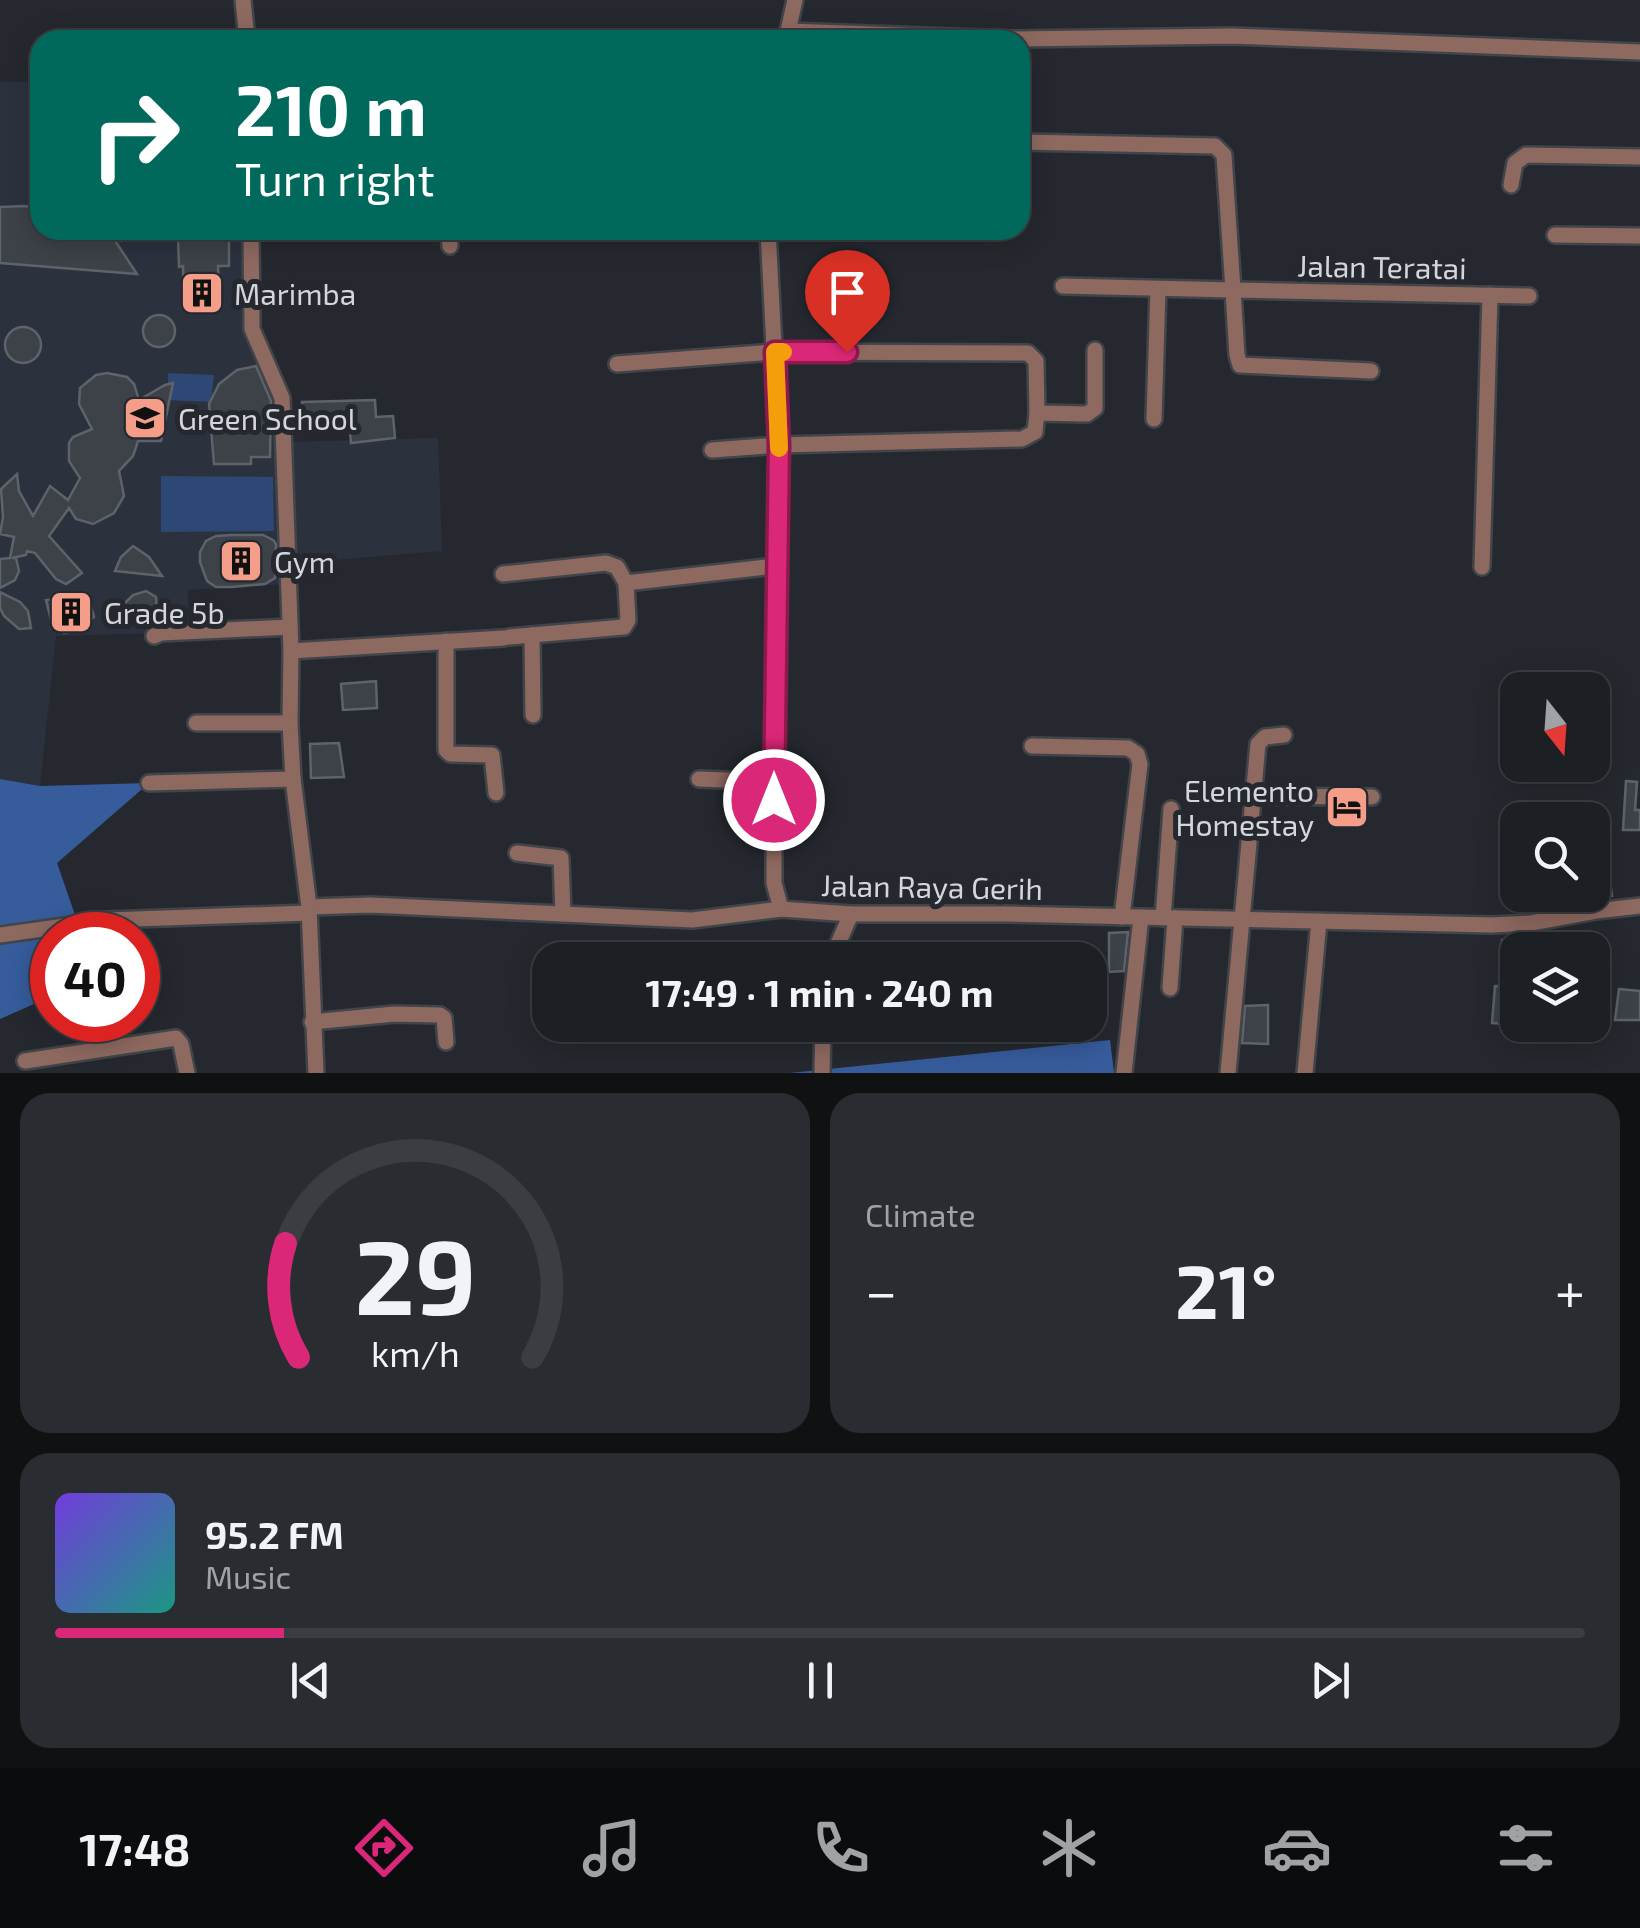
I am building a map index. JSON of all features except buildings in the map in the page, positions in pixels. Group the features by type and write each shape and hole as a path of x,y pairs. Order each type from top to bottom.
{"street":[{"path":"243,0 245,30"},
{"path":"788,30 795,0"},
{"path":"1030,40 1232,36 1640,52"},
{"path":"1030,142 1215,146 1221,150 1236,356 1240,365 1371,370"},
{"path":"1512,185 1514,163 1526,155 1640,157"},
{"path":"1555,235 1640,236"},
{"path":"250,240 252,329 282,398 290,723 309,910 316,1073"},
{"name":"Jalan Raya Gerih","path":"769,240 779,445 774,883 780,908 851,914 1532,924 1640,906"},
{"name":"Jalan Teratai","path":"1062,286 1530,296"},
{"path":"1154,419 1158,289"},
{"path":"1482,568 1490,295"},
{"path":"1037,413 1092,412 1096,408 1095,350"},
{"path":"617,364 775,352 1028,353 1036,361 1035,432 1022,439 712,450"},
{"path":"291,650 626,626 626,583 617,568 606,563 503,574"},
{"path":"626,583 775,566"},
{"path":"154,636 290,626"},
{"path":"532,634 533,715"},
{"path":"446,641 446,750 450,754 492,756 496,793"},
{"path":"196,723 290,723"},
{"path":"1228,1073 1258,744 1265,736 1284,735"},
{"path":"1032,746 1128,748 1138,754 1122,917"},
{"path":"699,778 774,782"},
{"path":"149,782 293,779"},
{"path":"1253,796 1372,797"},
{"path":"1170,988 1171,809"},
{"path":"517,853 561,858 563,914"},
{"path":"0,935 107,920 370,905 692,920 780,908"},
{"path":"839,942 851,914"},
{"path":"1124,1073 1142,917"},
{"path":"1305,1073 1319,922"},
{"path":"312,1022 362,1016 440,1015 444,1018 446,1042"},
{"path":"24,1061 176,1038 181,1044 186,1073"},
{"path":"822,1073 823,1042"}],"shaded area":[{"name":"Green School","path":"30,81 30,240 257,240 258,328 290,442 438,438 442,551 285,564 285,584 188,590 189,632 56,636 40,786 0,779 0,82"},
{"path":"168,373 214,375 211,402 168,400"},
{"path":"161,476 273,477 274,531 161,532"},
{"path":"0,779 40,786 149,783 57,863 74,912 30,912 30,1006 0,1019"},
{"path":"1107,1042 1114,1073 790,1073"}],"slow traffic":[{"path":"779,448 775,352 783,352"}],"place":[{"name":"Marimba","path":"202,293"},
{"name":"Green School","path":"145,418"},
{"name":"Gym","path":"241,561"},
{"name":"Grade 5b","path":"71,612"},
{"name":"Elemento Homestay","path":"1347,807"}],"route":[{"path":"774,800 779,445 775,352 847,352"}]}
